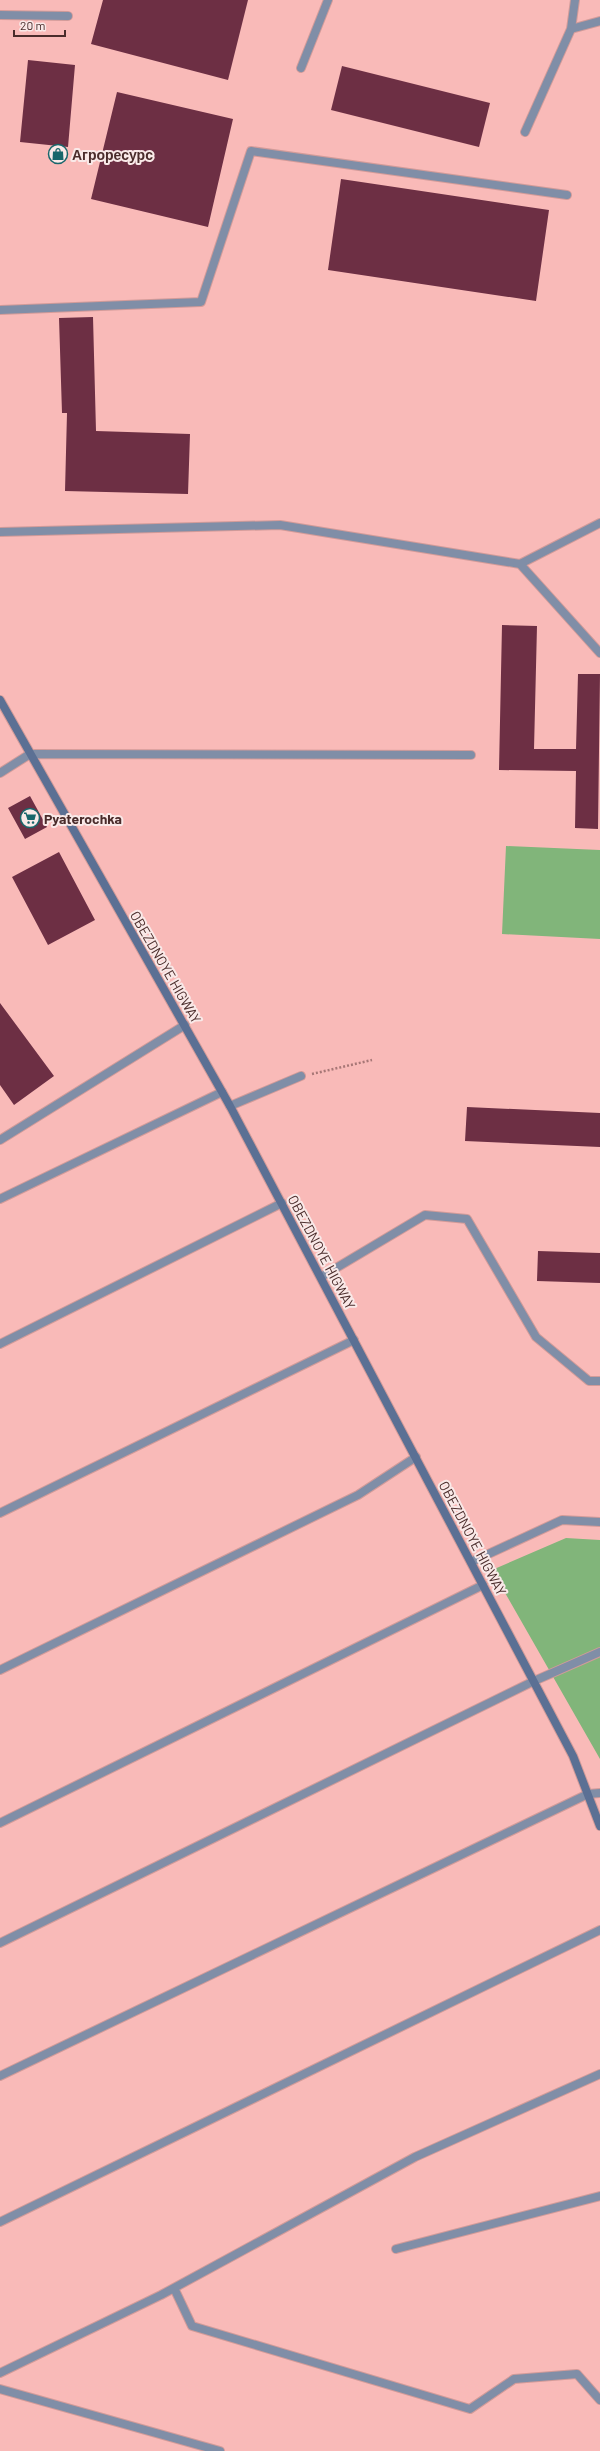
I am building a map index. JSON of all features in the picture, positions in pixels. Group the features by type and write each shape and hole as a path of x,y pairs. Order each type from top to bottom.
{"main road":[{"name":"OBEZDNOYE HIGWAY","path":"0,700 230,1106 282,1203 574,1756 600,1826"}],"street":[{"path":"301,68 328,0"},
{"path":"524,132 571,29 575,0"},
{"path":"0,15 68,16"},
{"path":"571,29 600,21"},
{"path":"0,310 201,302 251,151 567,195"},
{"path":"0,532 280,525 520,564 600,523"},
{"path":"520,564 600,653"},
{"path":"0,773 30,754 471,755"},
{"path":"0,1140 185,1026"},
{"path":"230,1106 301,1076"},
{"path":"0,1199 222,1092"},
{"path":"0,1344 282,1203"},
{"path":"321,1277 425,1215 467,1219 536,1337 589,1381 600,1381"},
{"path":"0,1513 354,1340"},
{"path":"0,1670 358,1495 416,1457"},
{"path":"471,1562 562,1520 600,1522"},
{"path":"0,1823 483,1585"},
{"path":"0,1943 534,1681 600,1652"},
{"path":"0,2076 588,1794 600,1793"},
{"path":"0,2222 600,1930"},
{"path":"0,2373 174,2288 415,2157 600,2074"},
{"path":"396,2249 600,2196"},
{"path":"174,2288 192,2326 470,2409 514,2379 577,2374 600,2400"},
{"path":"0,2388 220,2451"}],"path":[{"path":"301,1076 372,1060"}],"green space":[{"path":"506,846 600,850 600,939 502,934"},
{"path":"566,1538 600,1540 600,1759 492,1570"}],"building":[{"path":"103,0 248,0 228,80 91,44"},
{"path":"28,60 75,65 68,147 20,142"},
{"path":"342,66 490,103 479,147 331,110"},
{"path":"117,92 233,119 208,227 91,199"},
{"path":"341,179 549,210 536,301 328,270"},
{"path":"93,317 96,431 190,434 188,494 65,491 67,413 62,413 59,318"},
{"path":"502,625 537,626 534,749 576,749 578,674 600,674 598,829 575,828 576,771 499,770"},
{"path":"30,796 47,827 25,839 8,808"},
{"path":"59,852 95,920 48,945 12,877"},
{"path":"0,1003 54,1076 14,1105 0,1085"},
{"path":"467,1107 600,1113 600,1147 465,1141"},
{"path":"538,1251 600,1253 600,1283 537,1281"}],"place":[{"name":"Агроресурс","path":"58,154"},
{"name":"Pyaterochka","path":"30,818"}]}
